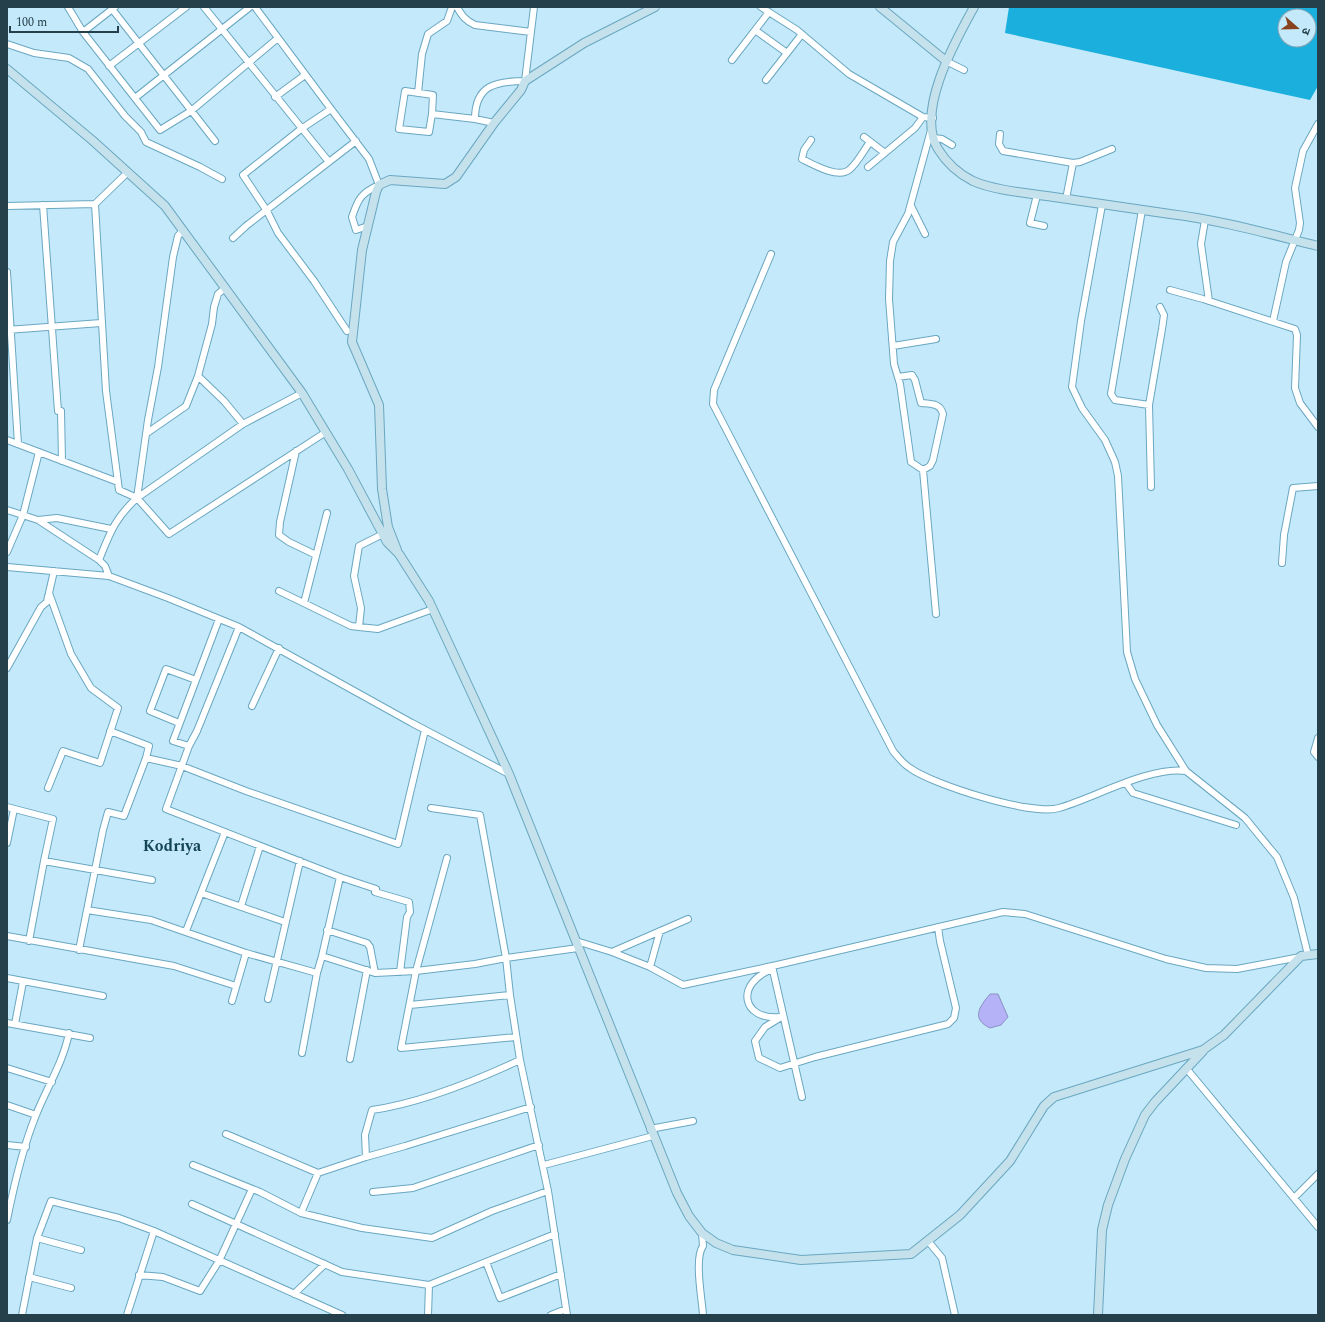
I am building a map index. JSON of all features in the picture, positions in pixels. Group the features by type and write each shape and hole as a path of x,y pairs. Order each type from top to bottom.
{"street":[{"path":"68,7 83,32 160,130 191,111 249,64 278,38"},
{"path":"109,66 186,7"},
{"path":"204,7 223,29 275,97 329,162"},
{"path":"135,98 250,7"},
{"path":"255,7 369,159 379,185 365,236 352,327 352,342 379,405 382,489 388,527 399,554 433,609 509,774 677,1193 689,1216 702,1233 716,1243 733,1250 801,1260 911,1254 960,1215 1010,1161 1044,1106 1054,1097 1203,1050"},
{"path":"418,93 422,54 428,34 447,21 452,7"},
{"path":"457,7 468,22 475,25 531,32"},
{"path":"365,236 356,230 352,217 359,199 367,191 390,180 445,184 456,177 494,123 521,90 525,80 534,7"},
{"path":"475,119 475,104 489,87 505,81 525,80 584,43 655,7"},
{"path":"761,7 802,34 849,74 923,117 932,118"},
{"path":"880,7 946,60 964,70"},
{"path":"974,7 946,60 941,74 932,118 932,128 937,148 954,168 974,181 1012,191 1205,220 1318,246"},
{"path":"83,32 113,8 191,111 215,140"},
{"path":"732,60 769,12"},
{"path":"755,30 787,53"},
{"path":"766,80 802,34"},
{"path":"7,44 34,54 69,58 88,69 125,116 141,132 146,142 200,166 222,180"},
{"path":"7,70 128,172 165,206 302,393 348,469 387,542 399,554"},
{"path":"275,97 306,75"},
{"path":"405,91 433,95 432,114 429,132 399,129 405,91"},
{"path":"331,109 301,129 243,175 268,211 278,233 314,281 347,331"},
{"path":"432,114 475,119 494,123"},
{"path":"868,167 915,128 923,117"},
{"path":"1273,321 1286,262 1300,223 1295,188 1302,151 1315,136 1318,124"},
{"path":"924,470 911,462 893,346 889,299 890,261 893,242 908,214 932,128"},
{"path":"1000,134 999,144 1003,151 1073,163 1080,162 1112,149"},
{"path":"864,137 885,153"},
{"path":"934,138 942,139 952,145"},
{"path":"811,140 804,150 802,159 813,165 841,173 849,170 870,142"},
{"path":"233,238 246,226 268,211 356,141"},
{"path":"1066,199 1073,163"},
{"path":"7,206 96,204 128,172"},
{"path":"1037,195 1030,223 1044,226"},
{"path":"96,204 101,323 106,392 119,490 137,498 169,534 326,432"},
{"path":"43,205 62,461"},
{"path":"1102,205 1081,321 1072,387 1082,408 1105,440 1115,462 1120,504 1127,652 1135,679 1157,725 1186,771 1245,818 1277,857 1294,898 1305,956"},
{"path":"910,206 925,234"},
{"path":"1142,210 1111,394 1115,400 1149,405"},
{"path":"1205,220 1201,244 1209,301"},
{"path":"356,230 368,226"},
{"path":"137,498 172,257 178,236 183,230"},
{"path":"771,254 714,390 713,404 893,751 910,768 936,781 991,798 1038,810 1058,808 1126,783 1166,771 1186,771"},
{"path":"7,272 9,330 18,444"},
{"path":"147,433 186,406 198,376 212,324 214,307 218,294 225,288"},
{"path":"1170,290 1295,329 1297,341 1295,388 1300,403 1318,427"},
{"path":"1151,487 1149,405 1164,315 1160,307"},
{"path":"9,330 101,323"},
{"path":"893,346 936,339"},
{"path":"898,376 912,375 915,380 921,403 938,406 943,414 933,460 930,466 924,470"},
{"path":"198,376 224,401 243,424"},
{"path":"99,560 111,529 125,508 137,498 243,424 302,393"},
{"path":"7,440 118,482"},
{"path":"296,451 280,522 279,535 289,542 316,555"},
{"path":"7,552 22,515 38,452"},
{"path":"924,470 936,614"},
{"path":"1282,563 1284,535 1293,488 1318,486"},
{"path":"7,510 38,520 99,560 105,566 109,576"},
{"path":"304,603 328,513"},
{"path":"38,520 57,518 111,529"},
{"path":"359,627 361,608 354,576 359,546 383,534"},
{"path":"7,566 109,576 219,619 279,648 425,730 509,774"},
{"path":"7,668 41,607 48,602 48,593 54,571"},
{"path":"279,591 351,626 359,627 378,629 433,609"},
{"path":"48,593 71,654 80,671 91,688 118,708 100,763 63,751 48,788"},
{"path":"188,746 173,741 219,619"},
{"path":"239,628 197,730 188,746 166,809 409,902 410,912 407,916 400,972"},
{"path":"252,706 279,648"},
{"path":"180,722 150,711 166,669 196,680"},
{"path":"146,758 182,766 246,791 398,844 425,730"},
{"path":"79,950 108,812 124,816 146,758 149,746 110,731"},
{"path":"1318,738 1314,752 1318,757"},
{"path":"1126,783 1133,793 1236,825"},
{"path":"7,807 53,819 29,940"},
{"path":"431,808 480,815 506,958 520,1060 544,1165 567,1312 551,1315"},
{"path":"7,843 14,809"},
{"path":"186,931 225,832"},
{"path":"241,906 260,846"},
{"path":"447,858 416,971 401,1048 516,1036"},
{"path":"44,861 152,880"},
{"path":"268,999 300,861"},
{"path":"302,1053 317,973 340,876"},
{"path":"201,892 285,922"},
{"path":"87,910 151,920 246,953 317,973"},
{"path":"322,956 375,973 400,972 475,964 577,945 612,952 650,967 683,985 773,968 988,914 1013,912 1037,917 1166,959 1206,968 1237,969 1318,954"},
{"path":"612,952 688,919"},
{"path":"783,1016 765,1027 755,1041 759,1058 780,1068 951,1022 956,1008 940,942 938,927"},
{"path":"328,930 367,943 370,947 375,973"},
{"path":"650,967 660,931"},
{"path":"7,936 174,966 236,986"},
{"path":"232,1001 246,953"},
{"path":"1098,1315 1102,1230 1108,1204 1145,1115 1203,1050 1224,1035 1305,956"},
{"path":"773,968 802,1097"},
{"path":"773,968 751,982 747,1000 751,1007 758,1013 768,1017 783,1016"},
{"path":"350,1059 367,970"},
{"path":"7,978 103,996"},
{"path":"15,1024 23,982"},
{"path":"410,1005 510,994"},
{"path":"7,1023 90,1038"},
{"path":"7,1220 8,1207 36,1115 52,1082 66,1046 69,1033"},
{"path":"366,1157 365,1135 372,1110 399,1106 485,1077 520,1060"},
{"path":"7,1068 52,1082"},
{"path":"1186,1068 1318,1227"},
{"path":"7,1106 36,1115"},
{"path":"226,1134 318,1173 531,1107"},
{"path":"544,1165 693,1121"},
{"path":"7,1145 26,1147"},
{"path":"373,1192 413,1188 539,1145"},
{"path":"193,1165 252,1189 301,1213 362,1228 432,1238 492,1211 548,1191"},
{"path":"301,1213 318,1173"},
{"path":"1294,1198 1318,1174"},
{"path":"140,1275 163,1277 200,1291 220,1261 252,1189"},
{"path":"22,1315 37,1238 51,1201 119,1218 154,1231 340,1315"},
{"path":"192,1204 237,1223 342,1272 430,1285 555,1234"},
{"path":"127,1315 154,1231"},
{"path":"702,1233 703,1246 700,1250 699,1262 704,1315"},
{"path":"37,1238 81,1250"},
{"path":"928,1240 942,1258 955,1315"},
{"path":"486,1262 500,1298 561,1274"},
{"path":"294,1294 325,1264"},
{"path":"29,1277 71,1288"},
{"path":"428,1315 430,1285"}],"shaded area":[{"path":"1009,7 1318,7 1318,86 1310,100 1005,33"},
{"path":"990,994 998,994 1008,1017 1001,1025 990,1028 980,1021 979,1012 980,1008"}],"district":[{"name":"Kodriya","path":"172,846"}]}
